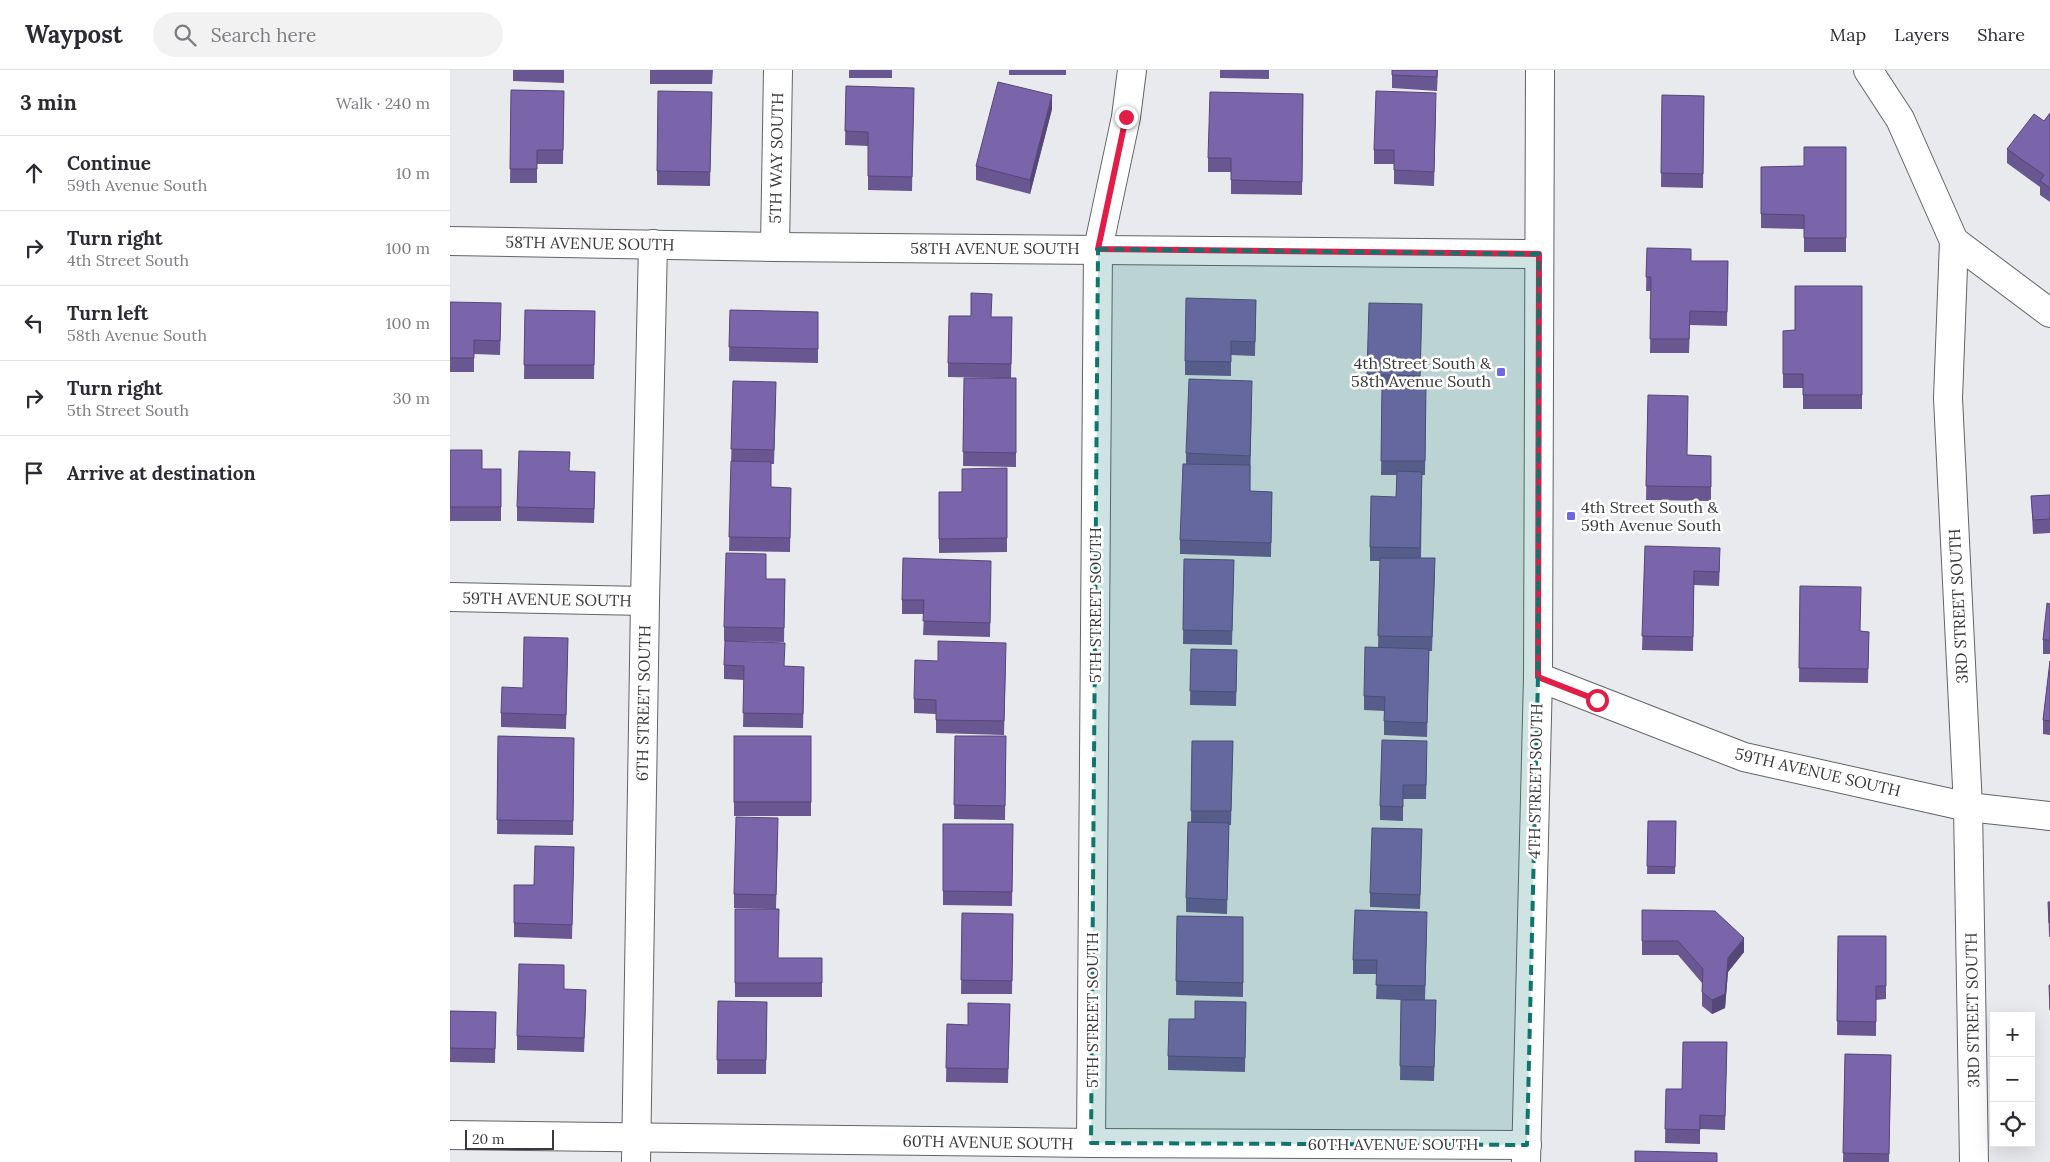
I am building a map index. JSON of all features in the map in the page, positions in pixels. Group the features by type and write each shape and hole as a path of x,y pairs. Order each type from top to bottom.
{"street":[{"name":"5TH WAY SOUTH","path":"775,247 778,70"},
{"name":"5TH STREET SOUTH","path":"1091,1143 1098,249 1126,117 1132,70"},
{"name":"4TH STREET SOUTH","path":"1526,1153 1538,677 1540,70"},
{"name":"3RD STREET SOUTH","path":"1868,70 1900,119 1954,241 1948,398 1968,807 1974,1162"},
{"name":"58TH AVENUE SOUTH","path":"450,241 775,247 1539,254"},
{"path":"1954,241 2050,313"},
{"name":"6TH STREET SOUTH","path":"636,1150 645,601 654,244"},
{"name":"59TH AVENUE SOUTH","path":"450,597 645,601"},
{"name":"59TH AVENUE SOUTH","path":"1538,677 1744,757 1968,807 2050,816"},
{"name":"60TH AVENUE SOUTH","path":"450,1135 636,1150 1091,1143 1526,1153"}],"highlighted area":[{"path":"1098,249 1539,254 1538,677 1527,1145 1091,1143"}],"building":[{"path":"1392,70 1437,70 1437,77 1392,75"},
{"path":"998,82 1052,95 1030,180 976,166"},
{"path":"846,86 914,88 912,177 868,176 868,132 845,131"},
{"path":"511,90 564,91 563,150 537,150 537,169 510,169"},
{"path":"658,91 712,92 710,172 657,171"},
{"path":"1376,91 1436,93 1434,172 1394,170 1394,150 1374,150"},
{"path":"1210,92 1303,94 1302,182 1231,180 1231,158 1208,158"},
{"path":"1662,95 1704,96 1703,174 1661,173"},
{"path":"2050,113 2050,188 2040,181 2044,175 2007,149 2034,114 2044,121"},
{"path":"1804,147 1846,147 1846,238 1804,238 1804,215 1761,214 1761,167 1804,166"},
{"path":"1647,248 1691,249 1691,261 1728,261 1727,312 1690,311 1689,339 1650,339 1651,277 1646,277"},
{"path":"1795,286 1862,286 1862,395 1803,395 1803,374 1783,374 1783,331 1795,330"},
{"path":"971,293 992,294 991,317 1012,317 1011,364 948,363 949,316 971,316"},
{"path":"1186,298 1256,300 1255,342 1231,341 1231,362 1185,361"},
{"path":"450,302 501,303 500,341 474,340 474,358 450,358"},
{"path":"1369,303 1422,304 1420,376 1367,374"},
{"path":"525,310 595,311 594,365 524,365"},
{"path":"730,310 818,312 818,349 729,347"},
{"path":"964,378 1016,378 1016,453 963,452"},
{"path":"1189,379 1252,381 1250,456 1186,453"},
{"path":"733,381 776,382 774,450 731,449"},
{"path":"1382,386 1426,387 1425,461 1381,461"},
{"path":"1648,395 1688,396 1687,455 1711,456 1711,487 1646,486"},
{"path":"450,450 482,450 482,469 501,469 501,507 450,507"},
{"path":"519,451 570,452 569,471 595,472 594,509 517,507"},
{"path":"731,461 771,462 771,487 791,488 790,538 729,537"},
{"path":"1183,464 1250,465 1250,491 1272,492 1271,543 1180,540"},
{"path":"1007,468 1007,538 939,539 939,492 962,492 962,469"},
{"path":"1397,471 1422,472 1420,548 1370,547 1371,496 1396,497"},
{"path":"2050,495 2050,519 2033,520 2031,496"},
{"path":"1645,546 1720,548 1719,572 1694,571 1693,637 1642,636"},
{"path":"726,553 766,554 766,579 785,579 784,628 724,627"},
{"path":"903,558 991,561 990,623 923,621 924,600 902,600"},
{"path":"1380,558 1435,558 1432,637 1378,636"},
{"path":"1184,559 1234,560 1232,631 1183,630"},
{"path":"1800,586 1861,587 1860,631 1869,632 1868,669 1799,668"},
{"path":"2047,603 2050,604 2050,640 2043,640"},
{"path":"524,637 568,638 566,715 501,713 502,687 523,688"},
{"path":"725,641 785,643 784,666 804,667 803,714 743,713 744,666 724,665"},
{"path":"938,641 1006,643 1004,721 936,720 936,700 914,699 915,660 938,661"},
{"path":"1365,647 1429,649 1427,723 1384,721 1385,697 1364,696"},
{"path":"1191,649 1237,650 1236,692 1190,691"},
{"path":"2050,661 2050,721 2043,720"},
{"path":"498,736 574,738 573,821 497,820"},
{"path":"734,736 811,736 811,802 734,802"},
{"path":"955,736 1006,736 1005,806 954,805"},
{"path":"1382,740 1427,741 1426,785 1403,785 1403,807 1380,806"},
{"path":"1192,741 1233,741 1231,811 1191,811"},
{"path":"736,817 778,818 776,895 734,894"},
{"path":"1648,821 1676,821 1675,867 1647,866"},
{"path":"1188,822 1229,823 1227,900 1186,898"},
{"path":"943,824 1013,824 1012,892 943,891"},
{"path":"1372,828 1422,829 1420,895 1370,893"},
{"path":"535,846 574,847 572,925 514,923 514,885 534,885"},
{"path":"2048,902 2050,902 2050,923 2049,923"},
{"path":"735,909 779,909 778,958 822,958 822,983 735,983"},
{"path":"1355,910 1427,912 1425,986 1376,985 1377,960 1353,960"},
{"path":"1642,910 1715,911 1744,938 1728,958 1725,994 1712,1000 1702,992 1703,969 1678,941 1642,941"},
{"path":"962,913 1013,914 1012,981 961,980"},
{"path":"1177,916 1243,917 1243,983 1176,981"},
{"path":"1838,936 1886,936 1886,986 1876,986 1876,1022 1837,1021"},
{"path":"519,964 564,965 564,989 586,990 584,1038 517,1036"},
{"path":"1401,1000 1436,1000 1434,1067 1400,1066"},
{"path":"718,1001 767,1002 766,1060 717,1060"},
{"path":"1195,1001 1246,1002 1245,1058 1168,1056 1169,1019 1195,1019"},
{"path":"968,1003 1010,1004 1008,1069 946,1068 947,1024 968,1025"},
{"path":"450,1011 496,1012 495,1049 450,1048"},
{"path":"1683,1042 1727,1042 1725,1116 1700,1115 1700,1130 1665,1129 1666,1089 1682,1089"},
{"path":"1845,1054 1891,1055 1889,1154 1843,1153"},
{"path":"1635,1151 1717,1153 1717,1162 1635,1162"}],"place":[{"name":"4th Street South & 58th Avenue South","path":"1501,372"},
{"name":"4th Street South & 59th Avenue South","path":"1571,516"}],"route":[{"path":"1126,117 1098,249 1539,254 1538,677 1597,700"}]}
